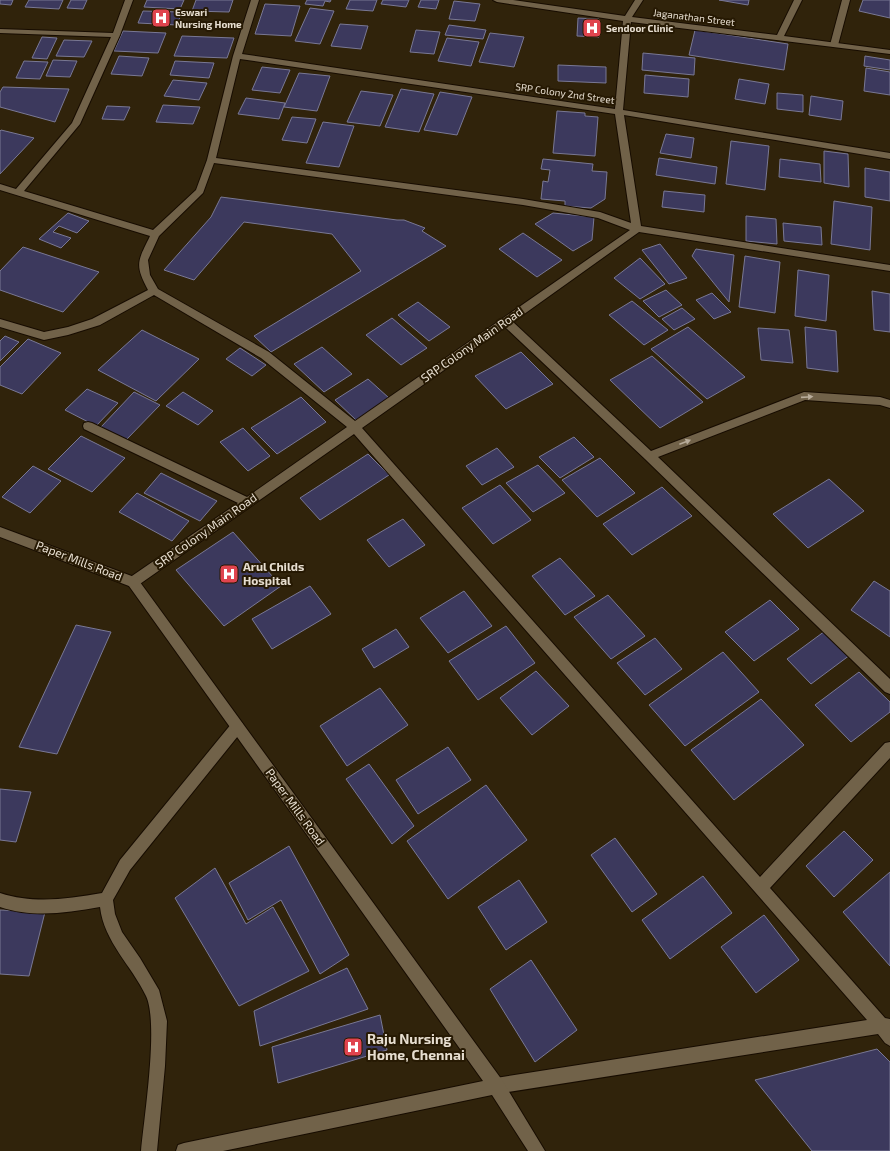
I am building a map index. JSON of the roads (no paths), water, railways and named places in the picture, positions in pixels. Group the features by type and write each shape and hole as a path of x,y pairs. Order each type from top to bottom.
{"street":[{"path":"18,192 76,124 116,35 129,0"},
{"path":"255,0 237,56 211,160 200,192 155,234 143,260 145,275 154,291 265,355 355,427 760,888 885,1025 890,1038"},
{"name":"Jaganathan Street","path":"497,0 627,19 890,52"},
{"path":"637,228 619,112 627,19 639,0"},
{"path":"780,37 798,0"},
{"path":"834,44 846,0"},
{"path":"0,32 116,35"},
{"name":"SRP Colony 2nd Street","path":"237,56 619,112 890,156"},
{"path":"211,160 523,202 600,215 637,228 890,268"},
{"path":"0,187 155,234"},
{"name":"SRP Colony Main Road","path":"133,582 506,322 637,228"},
{"path":"0,323 44,336 68,331 96,322 154,291"},
{"path":"506,322 649,456 890,688"},
{"path":"649,456 804,396 880,401 890,404"},
{"path":"88,426 247,502"},
{"name":"Paper Mills Road","path":"0,532 133,582 496,1086 537,1151"},
{"path":"149,1151 157,1066 159,1021 154,995 116,936 108,914 106,899 125,865 237,727"},
{"path":"760,888 890,748"},
{"path":"0,900 12,905 58,907 106,899"},
{"path":"184,1151 222,1147 496,1086 885,1025"}],"place":[{"name":"Eswari Nursing Home","path":"161,18"},
{"name":"Sendoor Clinic","path":"592,28"},
{"name":"Arul Childs Hospital","path":"229,574"},
{"name":"Raju Nursing Home, Chennai","path":"353,1047"}]}
